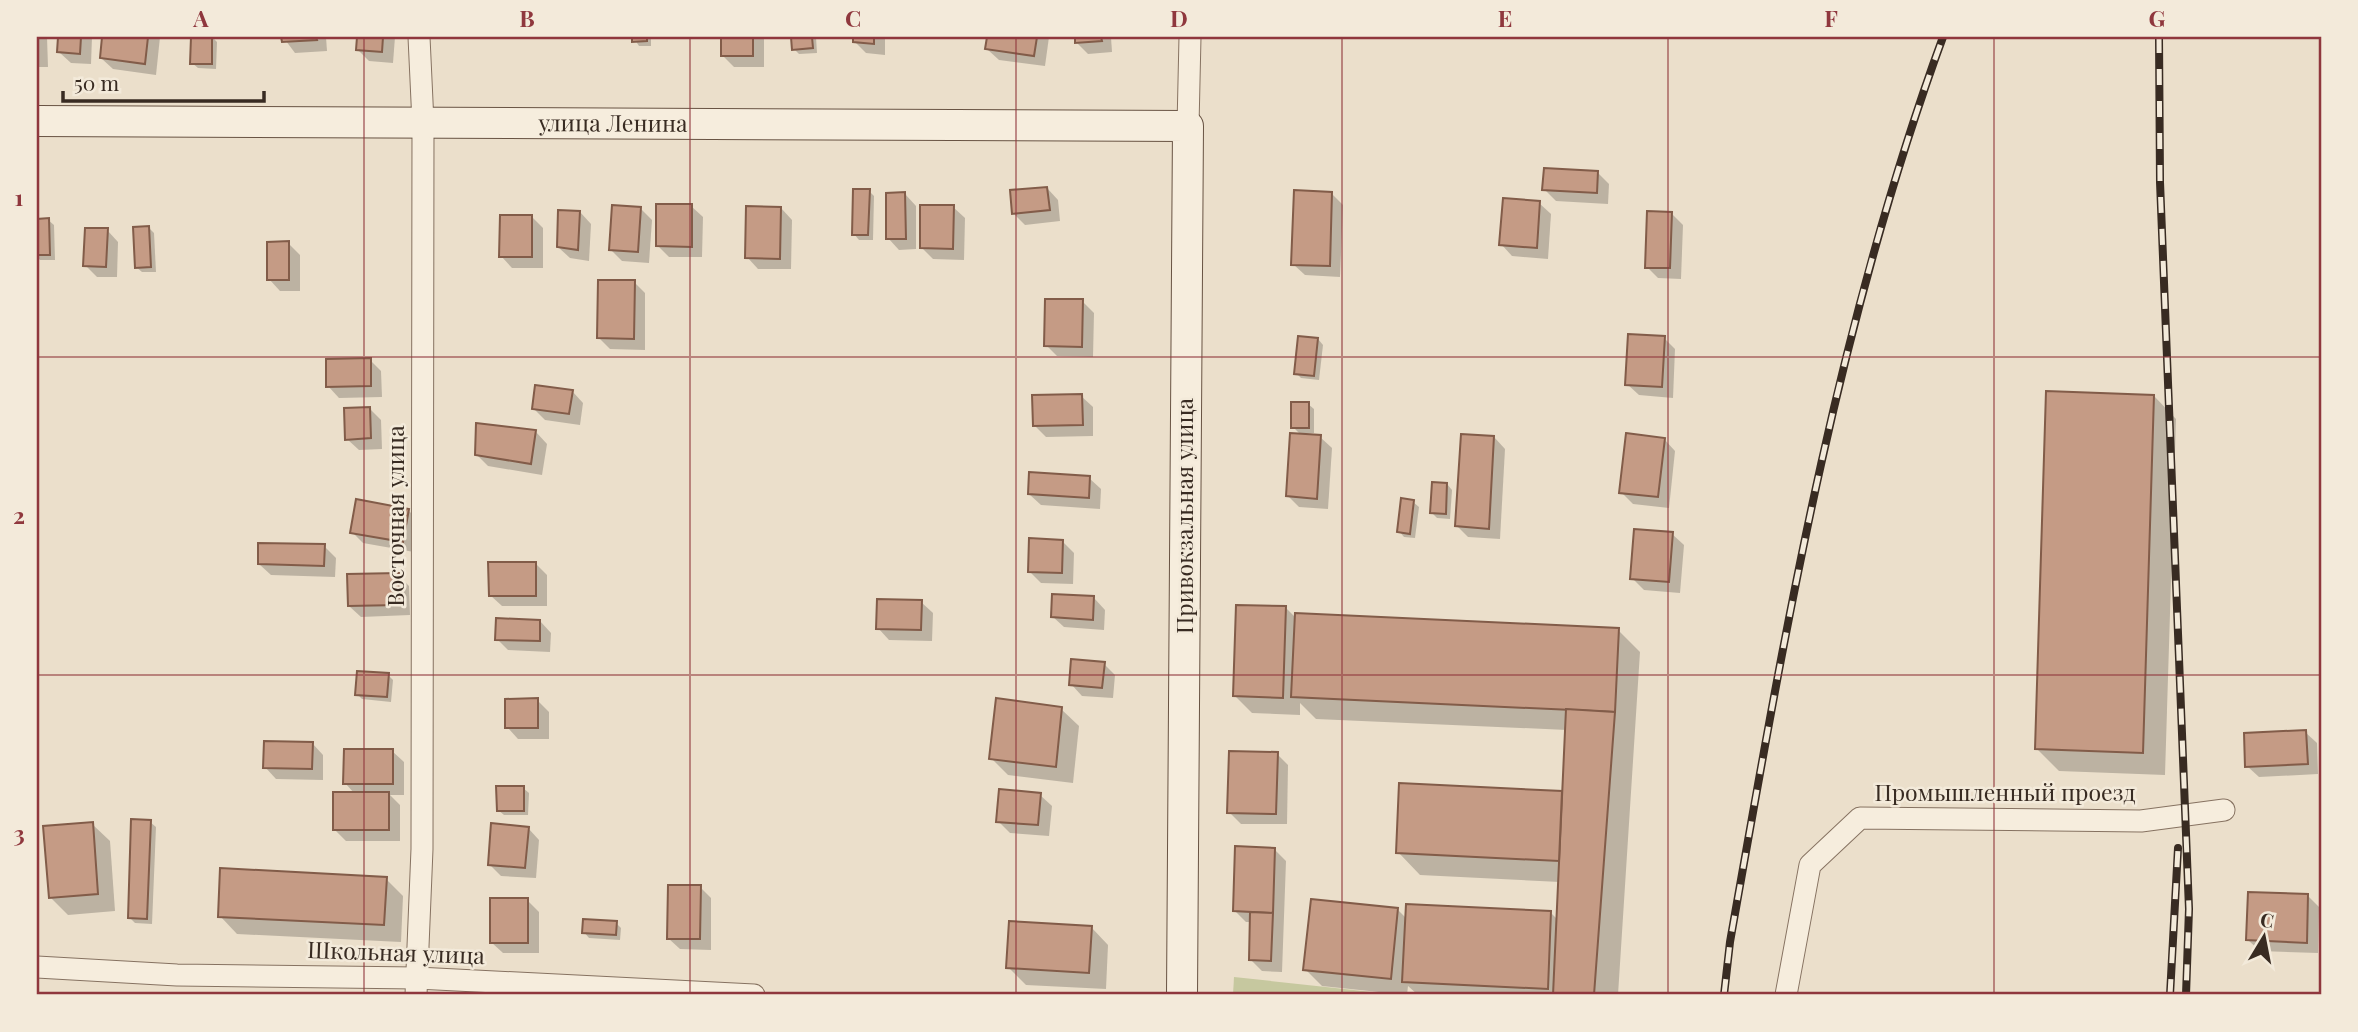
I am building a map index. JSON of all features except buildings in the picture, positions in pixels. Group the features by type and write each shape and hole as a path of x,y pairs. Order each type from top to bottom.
{"street":[{"name":"Восточная улица","path":"417,987 422,849 423,123 419,37"},
{"name":"Привокзальная улица","path":"1182,995 1190,37"},
{"name":"улица Ленина","path":"37,121 1188,126"},
{"name":"Промышленный проезд","path":"1786,995 1810,865 1860,818 2141,821 2224,810"},
{"name":"Школьная улица","path":"37,967 417,987 754,995"}],"green space":[{"path":"1234,977 1400,995 1233,995"}],"railway":[{"path":"1724,995 1730,942 1771,713 1817,484 1872,258 1905,147 1943,37"},
{"path":"2159,37 2160,182 2189,909 2186,995"},
{"path":"2170,995 2178,848"}]}
